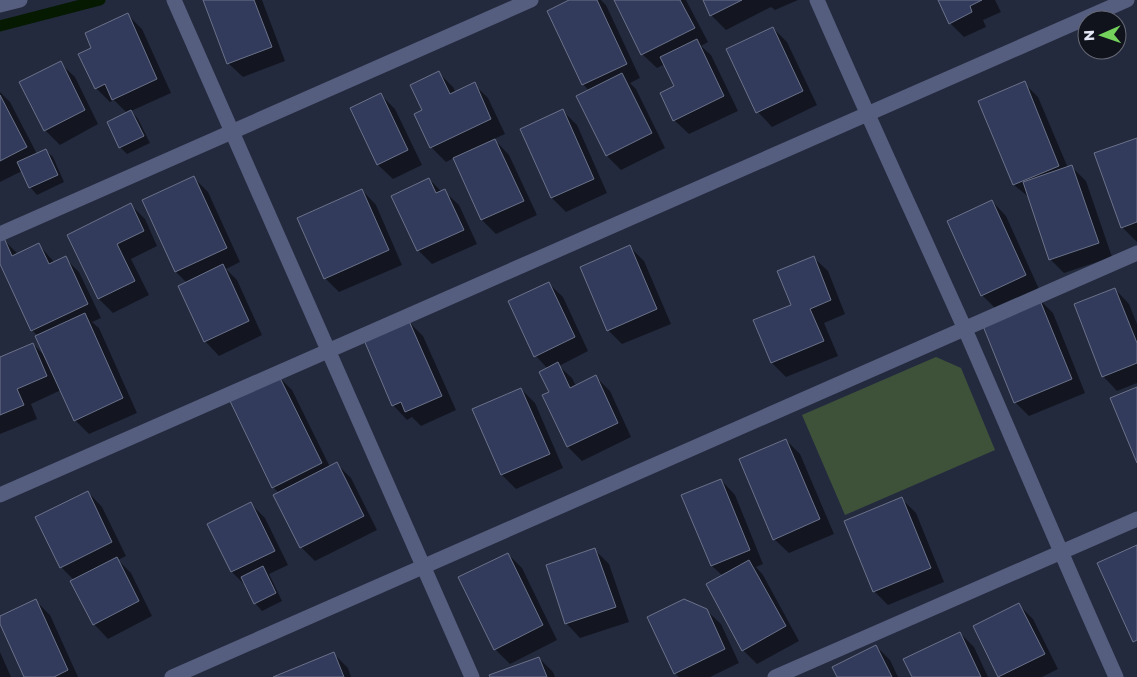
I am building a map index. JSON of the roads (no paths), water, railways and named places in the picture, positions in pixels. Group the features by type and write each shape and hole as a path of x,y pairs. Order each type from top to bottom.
{"street":[{"path":"0,5 20,0"},
{"path":"174,0 472,677"},
{"path":"0,234 531,0"},
{"path":"817,0 964,328 1060,553 1116,677"},
{"path":"0,495 1127,0"},
{"path":"172,677 1137,253"},
{"path":"775,677 1137,519"}],"waterway":[{"path":"0,26 100,0"}]}
